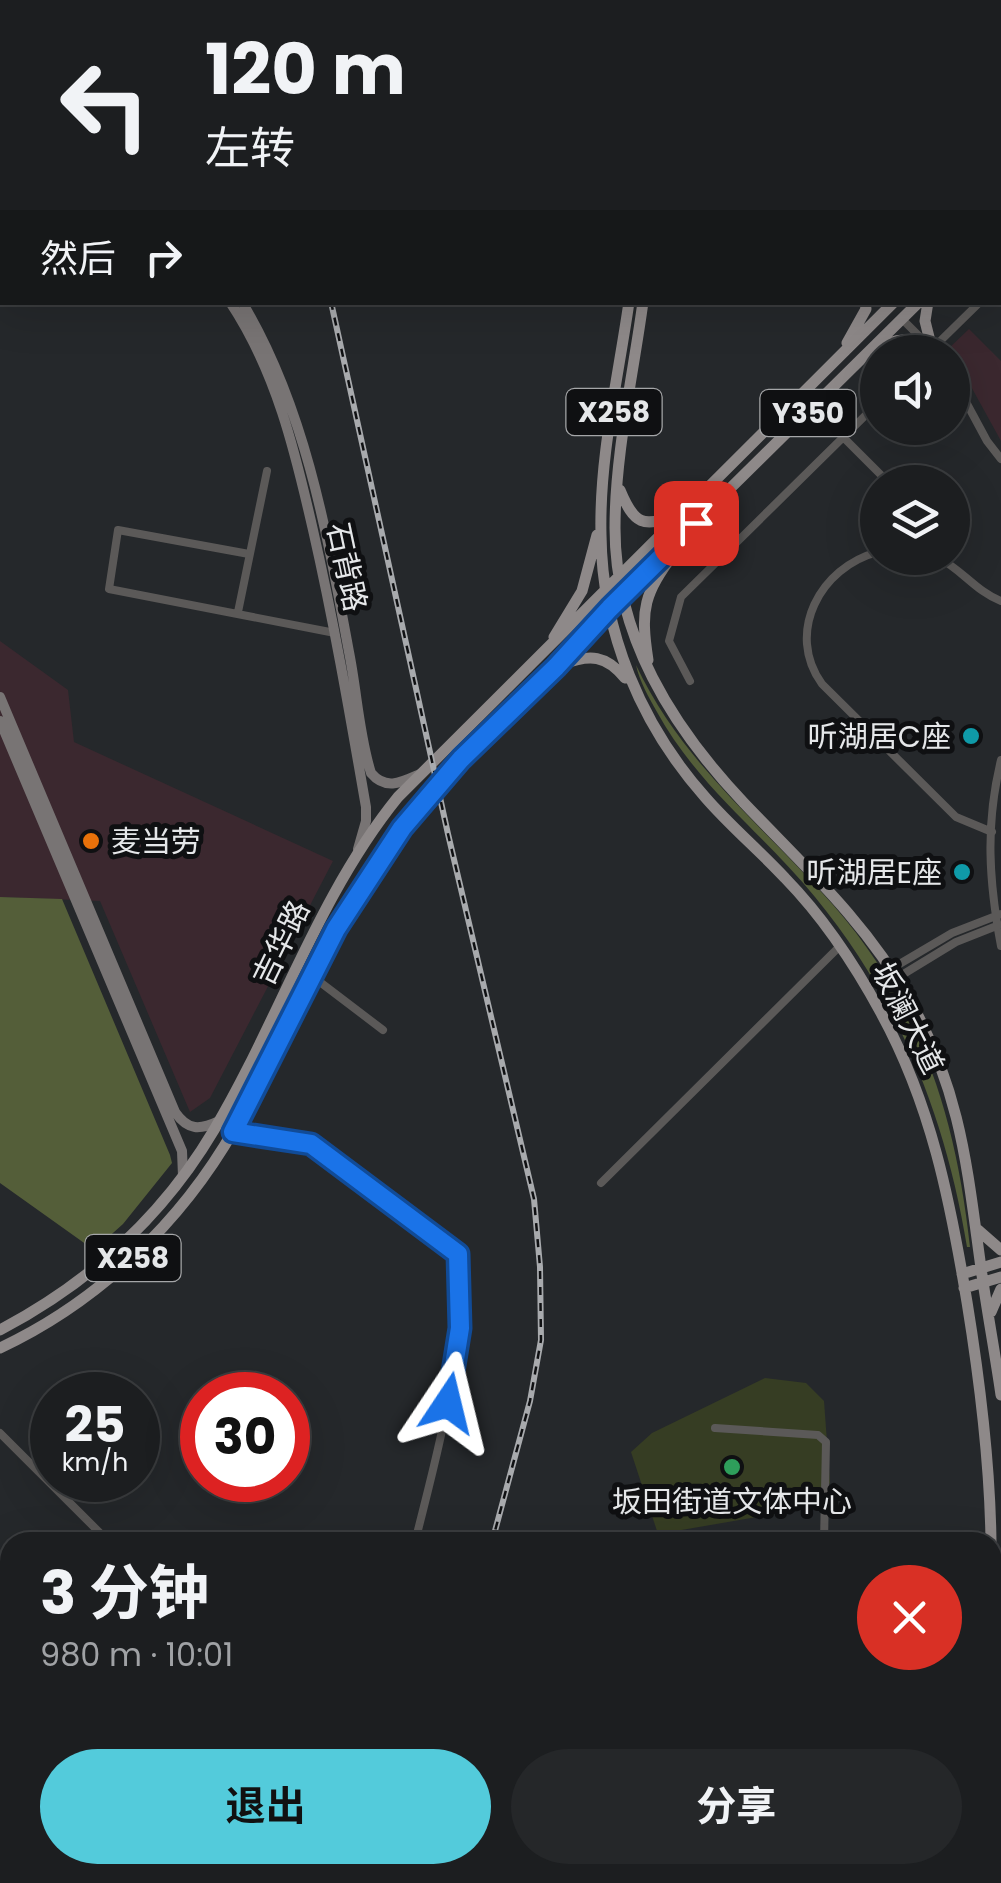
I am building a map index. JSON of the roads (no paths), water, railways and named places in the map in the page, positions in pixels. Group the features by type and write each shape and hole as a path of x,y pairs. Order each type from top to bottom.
{"main road":[{"name":"石背路","path":"232,305 278,396 307,502 366,808 356,854"},
{"name":"石背路","path":"244,305 274,361 297,425 334,576 371,773 393,784 420,773"},
{"name":"X258","path":"544,654 582,591 601,522 629,305"},
{"name":"X258","path":"622,596 615,532 618,484 643,305"},
{"path":"834,362 860,322 864,305"},
{"name":"Y350","path":"619,578 889,305"},
{"path":"891,305 902,319"},
{"name":"Y350","path":"622,596 916,305"},
{"path":"928,305 928,335"},
{"path":"806,415 860,372"},
{"path":"618,484 628,509 641,521 658,522 686,510"},
{"name":"坂澜大道","path":"601,522 606,591 619,650 654,727 690,780 786,879 840,946 882,1014 917,1090 942,1169 962,1274 986,1432 991,1532"},
{"path":"650,674 643,626 647,595 696,523"},
{"name":"吉华路","path":"0,1330 58,1296 104,1260 184,1176 220,1120 356,854 420,773 619,578"},
{"name":"吉华路","path":"0,1348 68,1310 124,1266 182,1205 233,1132 351,902 402,828 461,759 622,596"},
{"name":"坂澜大道","path":"622,596 650,674 679,722 744,802 838,898 894,974 923,1026 965,1146 1001,1396"},
{"path":"556,667 585,657 603,659 614,665 634,689"},
{"path":"0,697 176,1112 181,1120 197,1129 220,1120"},
{"path":"0,721 182,1151 184,1176"},
{"path":"976,1227 1001,1250"},
{"path":"962,1274 1001,1262"},
{"path":"964,1288 1001,1277"},
{"path":"990,1321 1001,1289"}],"street":[{"path":"948,335 977,305"},
{"path":"902,319 917,335"},
{"path":"970,406 1001,459"},
{"path":"690,682 669,641 681,597 860,420"},
{"path":"843,437 871,465"},
{"path":"238,612 267,472"},
{"path":"249,554 118,530 109,589 335,633"},
{"path":"860,560 842,568 818,595 807,629 810,663 822,684 956,817 992,832"},
{"path":"965,575 984,595 1001,602"},
{"path":"1001,760 992,807 990,882 1001,946"},
{"path":"894,974 999,920"},
{"path":"601,1183 840,946"},
{"path":"312,976 383,1030"},
{"path":"233,1132 311,1144 458,1254 460,1328 454,1373 417,1532"},
{"path":"715,1428 818,1435 826,1442 824,1532"},
{"path":"0,1433 100,1532"}],"railway":[{"path":"332,305 448,834 534,1199 541,1340 530,1401 495,1532"}],"place":[{"name":"听湖居C座","path":"971,736"},
{"name":"麦当劳","path":"91,841"},
{"name":"听湖居E座","path":"962,872"},
{"name":"坂田街道文体中心","path":"732,1467"}]}
